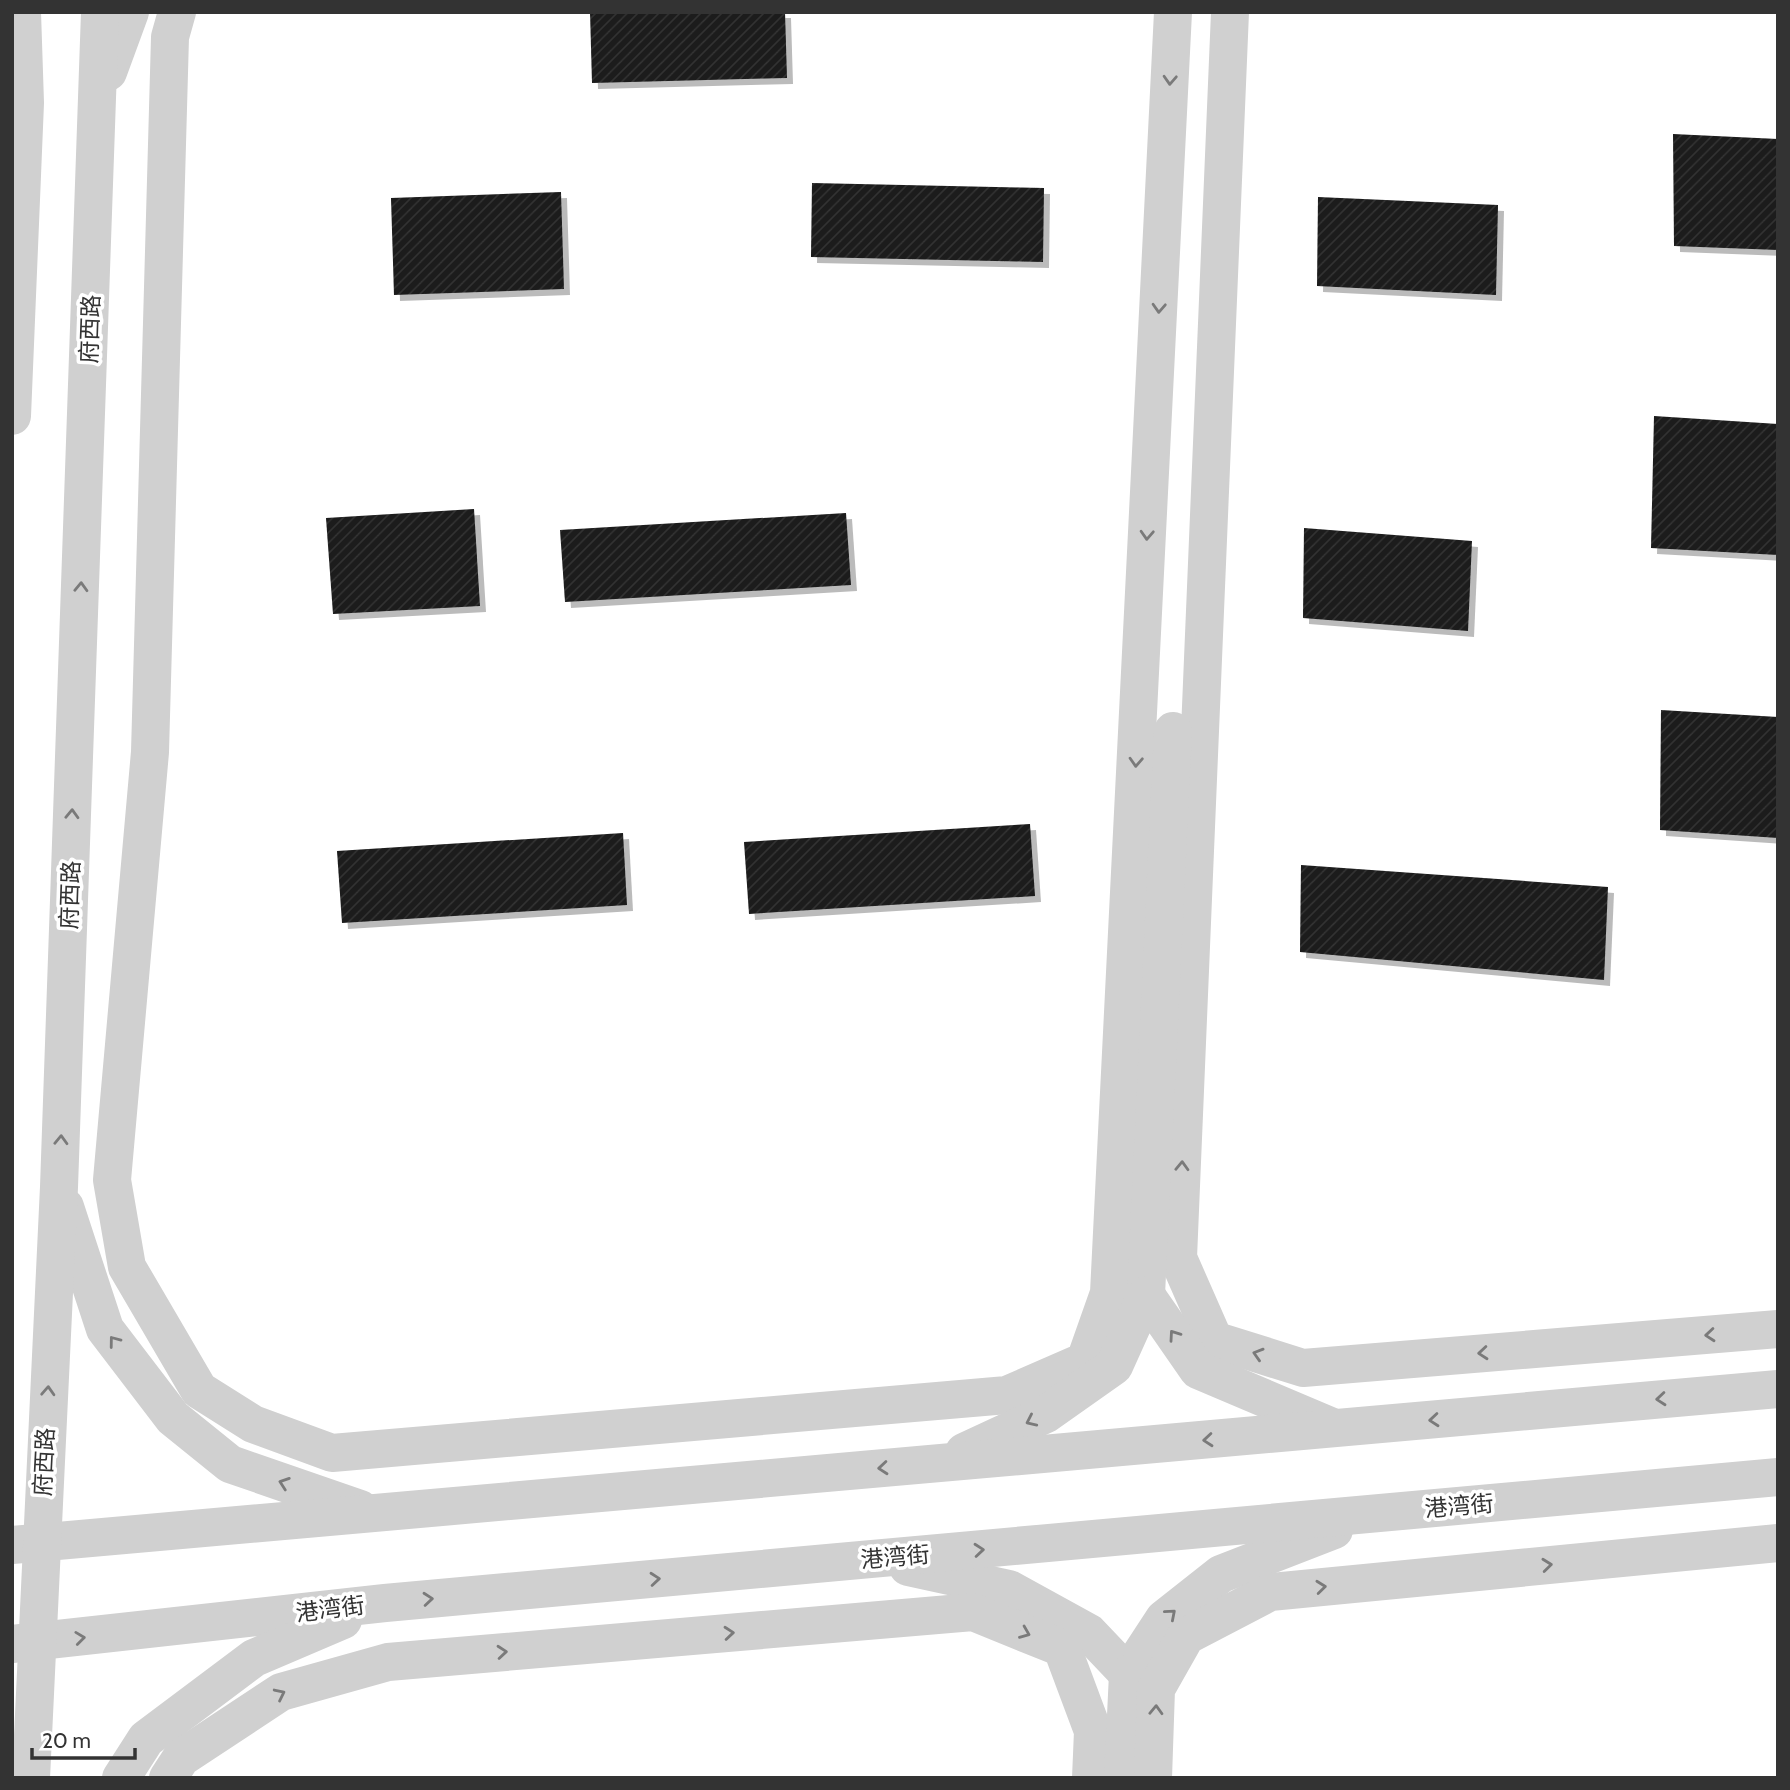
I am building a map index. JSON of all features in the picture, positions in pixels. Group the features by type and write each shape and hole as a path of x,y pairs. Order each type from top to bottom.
{"street":[{"path":"12,416 25,103 22,12"},
{"name":"府西路","path":"31,1778 24,1644 26,1544 59,1187 100,12"},
{"path":"99,97 130,12"},
{"path":"177,12 170,51 150,752 112,1180 127,1267 199,1390 253,1424 332,1453 1007,1395 1085,1361 1109,1293 1173,12"},
{"path":"940,1463 1046,1414 1114,1366 1146,1295 1208,12"},
{"path":"1230,12 1178,1258 1214,1340 1303,1367 1778,1329"},
{"path":"12,64 25,103"},
{"path":"59,1187 105,1329 173,1418 230,1464 372,1513"},
{"path":"1146,1295 1198,1370 1335,1428"},
{"path":"26,1544 1778,1389"},
{"name":"港湾街","path":"24,1644 385,1603 1778,1478"},
{"path":"1123,1778 1128,1674 1164,1619 1221,1574 1374,1514"},
{"path":"1153,1778 1156,1689 1186,1636 1270,1592 1778,1543"},
{"path":"872,1559 1009,1589 1089,1633 1128,1674"},
{"path":"121,1778 146,1739 254,1658 385,1603"},
{"path":"168,1778 181,1758 281,1692 388,1662 973,1612 1062,1648 1093,1731 1091,1778"}],"building":[{"path":"590,12 785,12 787,78 592,83"},
{"path":"1673,134 1778,139 1778,250 1674,246"},
{"path":"812,183 1044,188 1043,262 811,257"},
{"path":"561,192 564,289 394,295 391,198"},
{"path":"1318,197 1498,205 1496,295 1317,286"},
{"path":"1654,416 1778,424 1778,555 1651,548"},
{"path":"474,509 480,606 333,614 326,518"},
{"path":"846,513 851,585 565,602 560,530"},
{"path":"1304,528 1472,541 1468,631 1303,618"},
{"path":"1661,710 1778,717 1778,838 1660,830"},
{"path":"1030,824 1035,896 749,914 744,842"},
{"path":"623,833 627,905 342,923 337,851"},
{"path":"1301,865 1608,887 1604,980 1300,952"}]}
